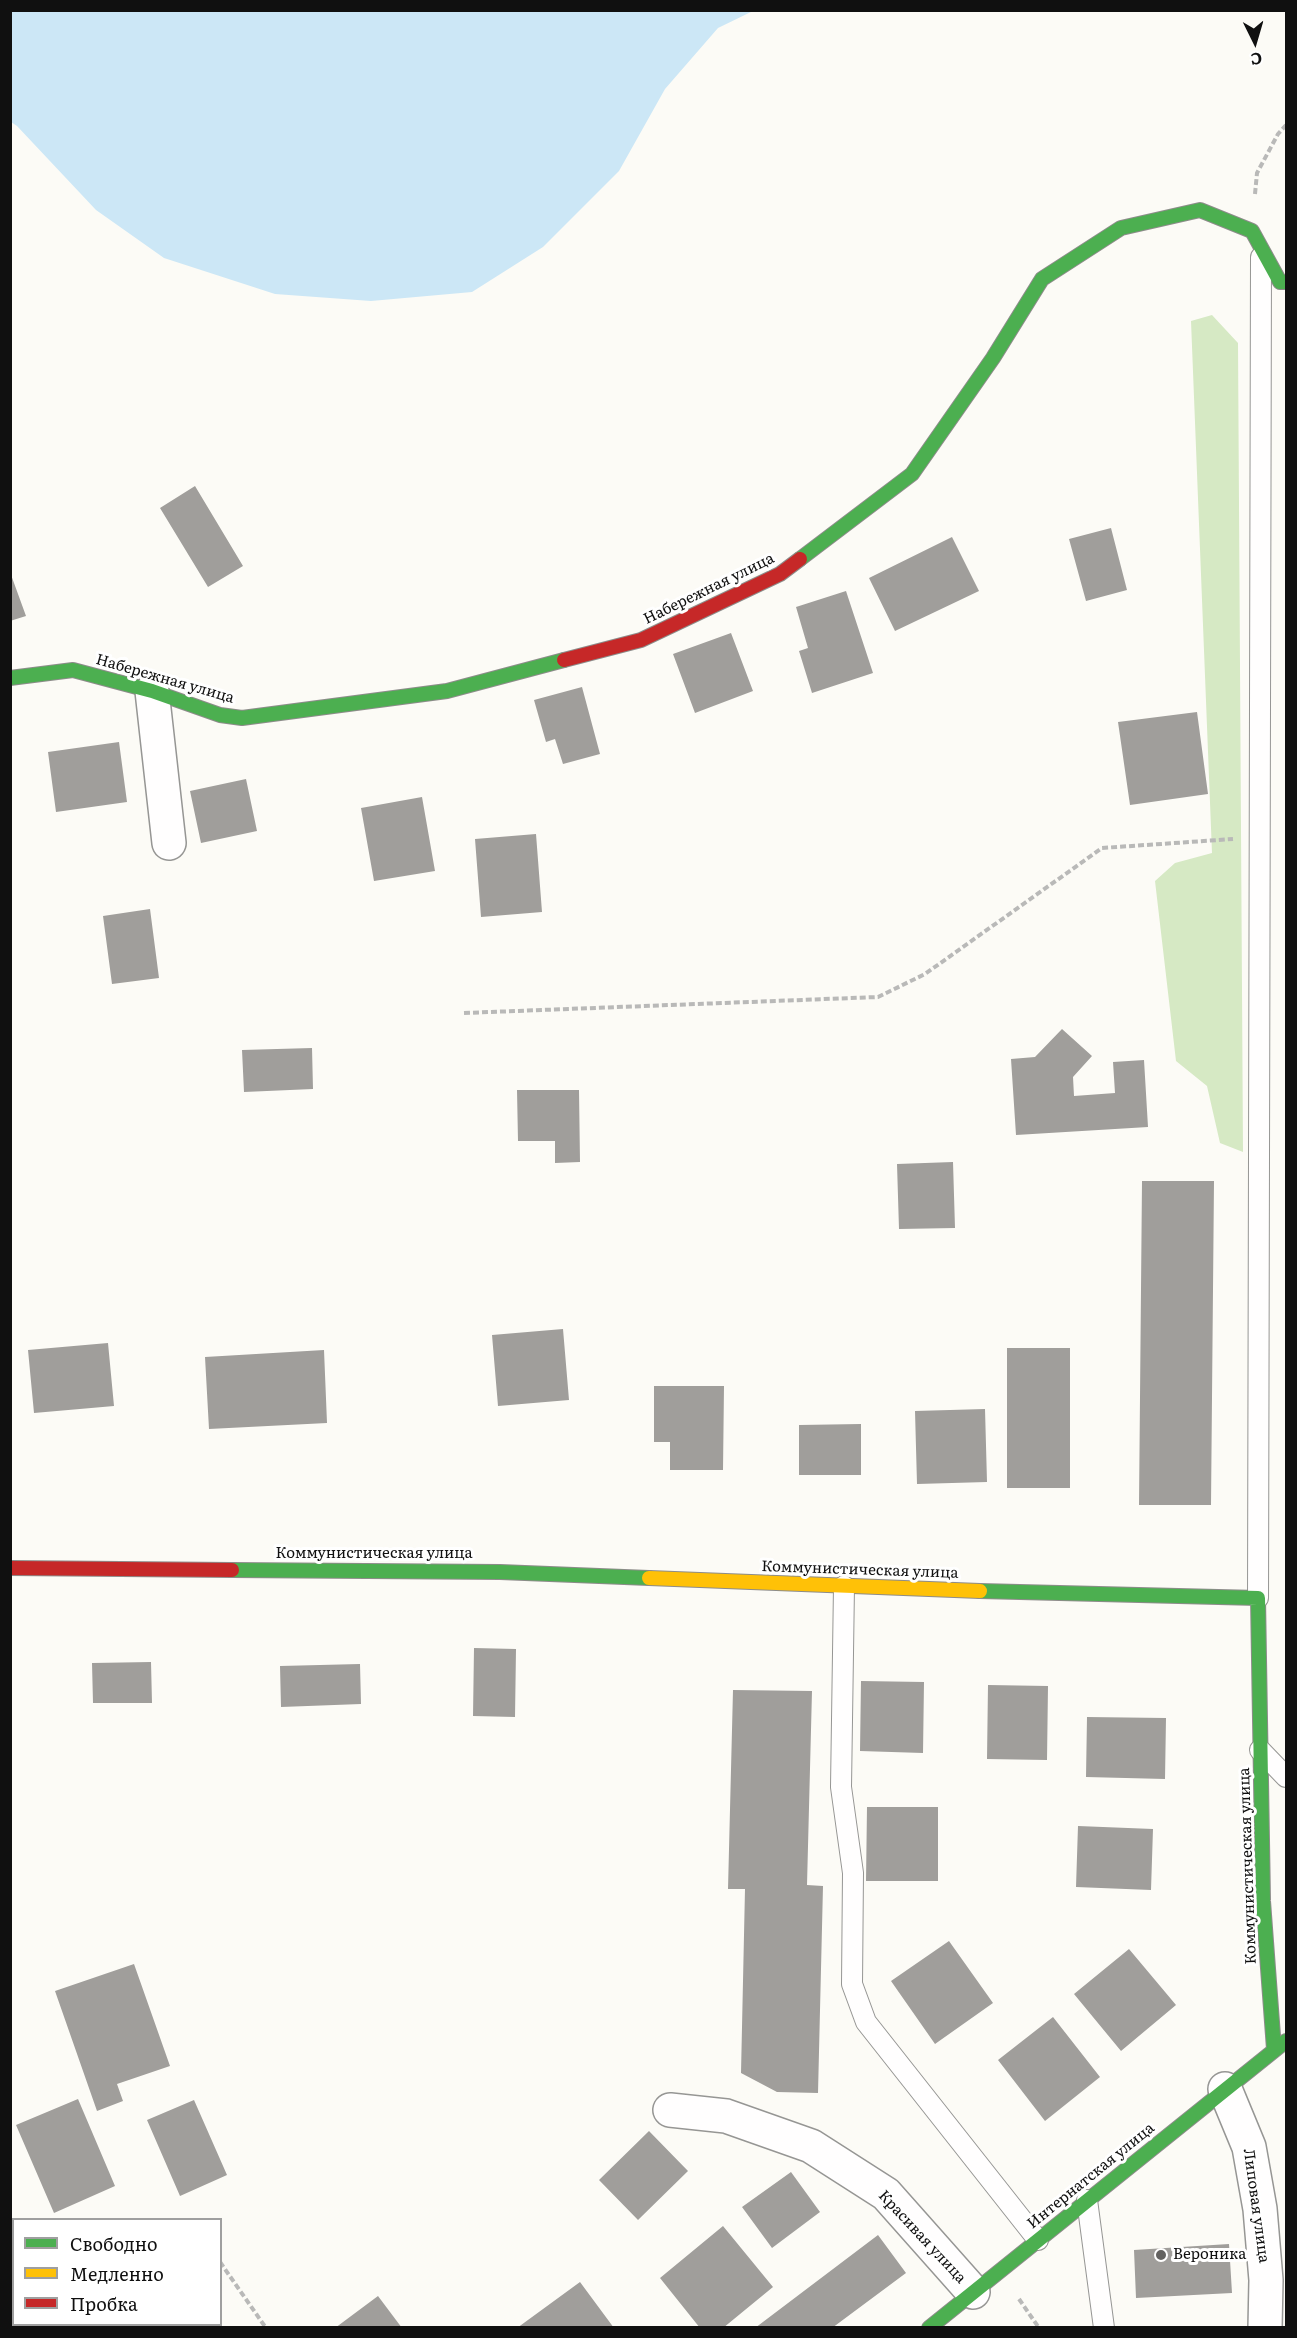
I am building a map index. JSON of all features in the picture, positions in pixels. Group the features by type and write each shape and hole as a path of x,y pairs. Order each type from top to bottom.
{"street":[{"name":"Набережная улица","path":"10,678 73,670 152,691 220,715 242,718 447,691 641,640 780,574 912,474 993,358 1042,279 1121,228 1200,210 1252,231"},
{"path":"1252,231 1280,282 1287,282"},
{"path":"152,691 169,843"},
{"name":"Коммунистическая улица","path":"10,1568 500,1572 844,1586 1258,1598 1263,1901 1274,2049"},
{"name":"Интернатская улица","path":"930,2328 1086,2200 1287,2041"},
{"name":"Липовая улица","path":"1225,2089 1273,2207 1276,2282 1265,2328"},
{"name":"Красивая улица","path":"670,2110 726,2116 811,2146 886,2194 974,2292"}],"lane":[{"path":"1258,1598 1261,248"},
{"path":"844,1586 841,1787 852,1873 852,1984 866,2022 1038,2240"},
{"path":"1260,1750 1287,1777"},
{"path":"1086,2200 1104,2328"}],"path":[{"path":"1252,231 1257,173 1278,134 1287,125"},
{"path":"464,1013 878,998 925,974 1102,848 1260,837"},
{"path":"222,2265 266,2328"}],"green space":[{"path":"1212,315 1238,343 1243,1152 1220,1143 1207,1086 1176,1061 1155,881 1175,863 1212,853 1191,321"}],"water":[{"path":"11,10 753,11 718,28 665,89 619,171 543,247 472,292 371,301 275,294 164,258 96,210 11,122"}],"building":[{"path":"195,486 243,566 208,587 160,508"},
{"path":"1111,528 1127,590 1086,601 1069,539"},
{"path":"952,537 979,591 895,631 869,578"},
{"path":"10,572 26,616 10,621"},
{"path":"846,591 873,673 812,693 799,651 808,648 796,607"},
{"path":"731,633 753,691 695,713 673,654"},
{"path":"582,687 600,754 563,764 555,739 546,742 534,700"},
{"path":"1197,712 1208,794 1130,805 1118,722"},
{"path":"119,742 127,802 56,812 48,752"},
{"path":"246,779 257,831 201,843 190,791"},
{"path":"422,797 435,871 374,881 361,808"},
{"path":"536,834 542,912 481,917 475,839"},
{"path":"150,909 159,978 112,984 103,916"},
{"path":"1062,1029 1092,1056 1073,1077 1074,1096 1115,1093 1113,1062 1144,1060 1148,1127 1016,1135 1011,1059 1035,1057"},
{"path":"312,1048 313,1089 244,1092 242,1050"},
{"path":"517,1090 579,1090 580,1162 555,1163 555,1141 518,1141"},
{"path":"953,1162 955,1228 899,1229 897,1164"},
{"path":"1142,1181 1214,1181 1211,1505 1139,1505"},
{"path":"563,1329 569,1400 498,1406 492,1335"},
{"path":"108,1343 114,1406 34,1413 28,1350"},
{"path":"1007,1348 1070,1348 1070,1488 1007,1488"},
{"path":"324,1350 327,1423 209,1429 205,1357"},
{"path":"654,1386 724,1386 723,1470 670,1470 670,1442 654,1442"},
{"path":"985,1409 987,1482 917,1484 915,1411"},
{"path":"861,1424 861,1475 799,1475 799,1425"},
{"path":"474,1648 516,1649 515,1717 473,1716"},
{"path":"151,1662 152,1703 93,1703 92,1663"},
{"path":"360,1664 361,1704 281,1707 280,1666"},
{"path":"861,1681 924,1682 923,1753 860,1751"},
{"path":"988,1685 1048,1686 1047,1760 987,1759"},
{"path":"733,1690 812,1691 807,1885 823,1886 818,2093 777,2092 741,2073 745,1889 728,1889"},
{"path":"1087,1717 1166,1718 1165,1779 1086,1777"},
{"path":"867,1807 938,1807 938,1881 866,1881"},
{"path":"1078,1826 1153,1829 1151,1890 1076,1887"},
{"path":"949,1941 993,2003 935,2044 891,1981"},
{"path":"1129,1949 1176,2005 1121,2051 1074,1994"},
{"path":"134,1964 170,2066 117,2084 123,2101 97,2111 55,1991"},
{"path":"1053,2017 1100,2077 1045,2121 998,2060"},
{"path":"78,2099 115,2186 54,2213 16,2125"},
{"path":"194,2100 227,2175 180,2196 147,2120"},
{"path":"649,2131 688,2171 638,2220 599,2180"},
{"path":"791,2172 820,2212 772,2248 742,2207"},
{"path":"723,2226 773,2287 723,2328 700,2328 660,2278"},
{"path":"878,2235 906,2273 832,2328 755,2328"},
{"path":"1229,2244 1232,2293 1136,2298 1134,2250"},
{"path":"580,2282 614,2328 517,2328"},
{"path":"378,2296 402,2328 335,2328"}],"traffic: fast":[{"path":"800,559 912,474 993,358 1042,279 1121,228 1200,210 1252,231 1280,282 1286,282"},
{"path":"10,678 73,670 152,691 220,715 242,718 447,691 564,660"},
{"path":"232,1570 500,1572 649,1578"},
{"path":"980,1591 1258,1598 1263,1901 1274,2049"},
{"path":"929,2328 1286,2041"}],"traffic: slow":[{"path":"649,1578 980,1591"}],"traffic: jam":[{"path":"564,660 641,640 780,574 800,559"},
{"path":"10,1568 232,1570"}],"place":[{"name":"Вероника","path":"1161,2255"}]}
